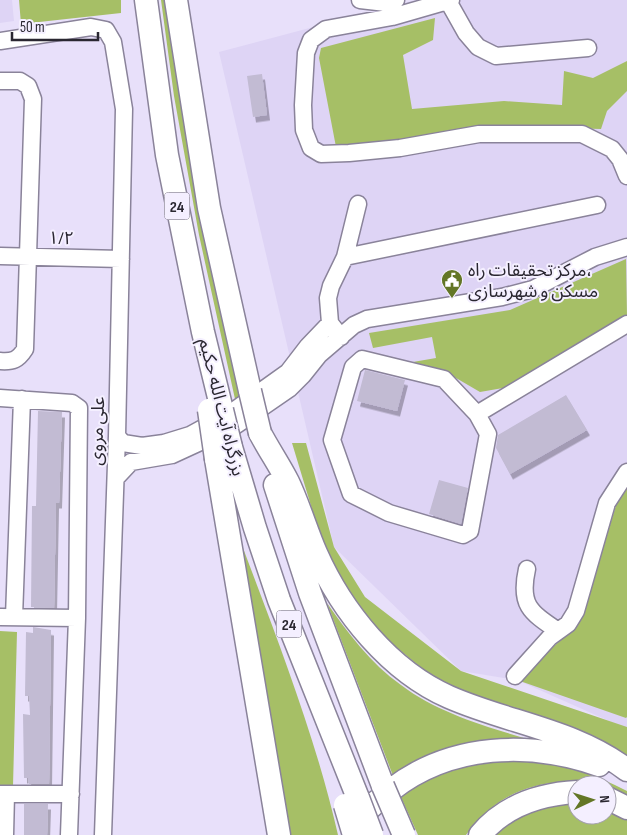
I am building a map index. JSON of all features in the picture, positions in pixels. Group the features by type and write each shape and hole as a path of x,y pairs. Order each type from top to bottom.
{"highway":[{"name":"بزرگراه آیت الله حکیم","path":"146,0 167,155 203,332 223,453 255,528 351,802"},
{"name":"بزرگراه آیت الله حکیم","path":"176,0 209,208 260,433 302,567 383,786 404,835"},
{"path":"260,433 288,482 306,530 329,579 374,641 400,667 424,684 450,697 591,747 614,759 627,770"},
{"path":"223,453 279,835"},
{"path":"352,835 358,822 376,801 398,784 421,770 458,756 513,750 556,753 599,765 627,779"},
{"path":"480,835 504,812 520,803 567,793"},
{"path":"351,802 352,835"},
{"path":"351,802 372,835"}],"street":[{"path":"360,0 386,3 396,0"},
{"path":"588,48 496,56 478,47 466,34 450,1 392,16 326,29 311,40 306,53 303,105 304,130 311,148 321,154 400,148 479,134 582,134 612,149 620,159 627,176"},
{"name":"علی مروی","path":"0,41 91,27 106,30 113,42 124,109 116,478 103,835"},
{"path":"0,80 20,81 28,86 33,99 24,349 19,358 12,362 0,361"},
{"path":"341,337 330,323 328,298 331,286 345,256 358,204"},
{"path":"345,256 597,206"},
{"path":"117,436 122,443 142,446 164,444 190,435 232,412 288,372 313,350 341,337 354,325 367,319 502,297 533,289 595,257 626,249"},
{"name":"۱/۲","path":"0,256 121,259"},
{"path":"116,478 131,462 172,455 235,426 289,389 303,375 313,350 330,323"},
{"path":"477,414 627,324"},
{"path":"362,359 444,380 477,414 488,434 470,531 462,535 389,514 351,494 332,440 353,367 362,359"},
{"path":"0,398 72,403 79,408 77,618 69,835"},
{"path":"22,399 7,617 77,618"},
{"path":"515,676 568,624 576,611 607,503 627,472"},
{"path":"527,569 524,594 526,605 536,616 558,632"},
{"path":"5,835 3,794 70,794"}],"shaded area":[{"path":"0,0 12,0 14,21 0,23"},
{"name":"مرکز تحقیقات راه، مسکن و شهرسازی","path":"415,0 627,0 627,729 517,680 461,671 334,547 219,52"}],"green space":[{"path":"19,0 121,0 121,13 21,24"},
{"path":"161,0 169,0 241,396 235,399 199,235 174,96"},
{"path":"435,18 433,40 403,55 412,109 504,101 562,105 564,71 593,78 627,61 627,91 607,111 601,129 489,126 444,136 336,147 319,58 321,48"},
{"path":"626,259 627,316 503,388 480,392 456,378 407,363 436,358 432,337 373,348 369,333 510,310"},
{"path":"292,443 306,443 334,547 365,597 461,671 627,727 627,756 557,725 501,709 436,680 385,638 349,595 331,564 318,529"},
{"path":"627,480 626,718 517,680 576,626 591,588 620,492"},
{"path":"243,548 308,726 338,835 286,835 246,585"},
{"path":"327,603 351,636 379,667 419,697 457,716 561,749 543,747 395,781"},
{"path":"0,631 17,632 13,786 0,786"},
{"path":"513,760 544,763 590,775 567,775 567,782 535,786 509,796 485,813 466,835 418,835 400,795 438,774 460,766"},
{"path":"617,786 627,791 627,799 617,794"},
{"path":"567,801 567,825 617,825 617,809 627,814 627,835 491,835 511,817"}],"building":[{"path":"262,74 267,115 253,117 247,76"},
{"path":"365,370 405,380 397,411 357,401"},
{"path":"566,395 587,430 510,474 496,448 498,435"},
{"path":"38,411 62,412 59,503 56,503 54,608 31,607 32,506 36,506"},
{"path":"439,480 468,488 461,524 429,514"},
{"path":"33,627 51,630 49,784 29,784 28,778 24,778 23,714 30,715 29,696 25,696 26,632 33,633"},
{"path":"24,804 48,804 47,835 24,835"}],"place":[{"name":"مرکز تحقیقات راه، مسکن و شهرسازی","path":"452,299"}]}
